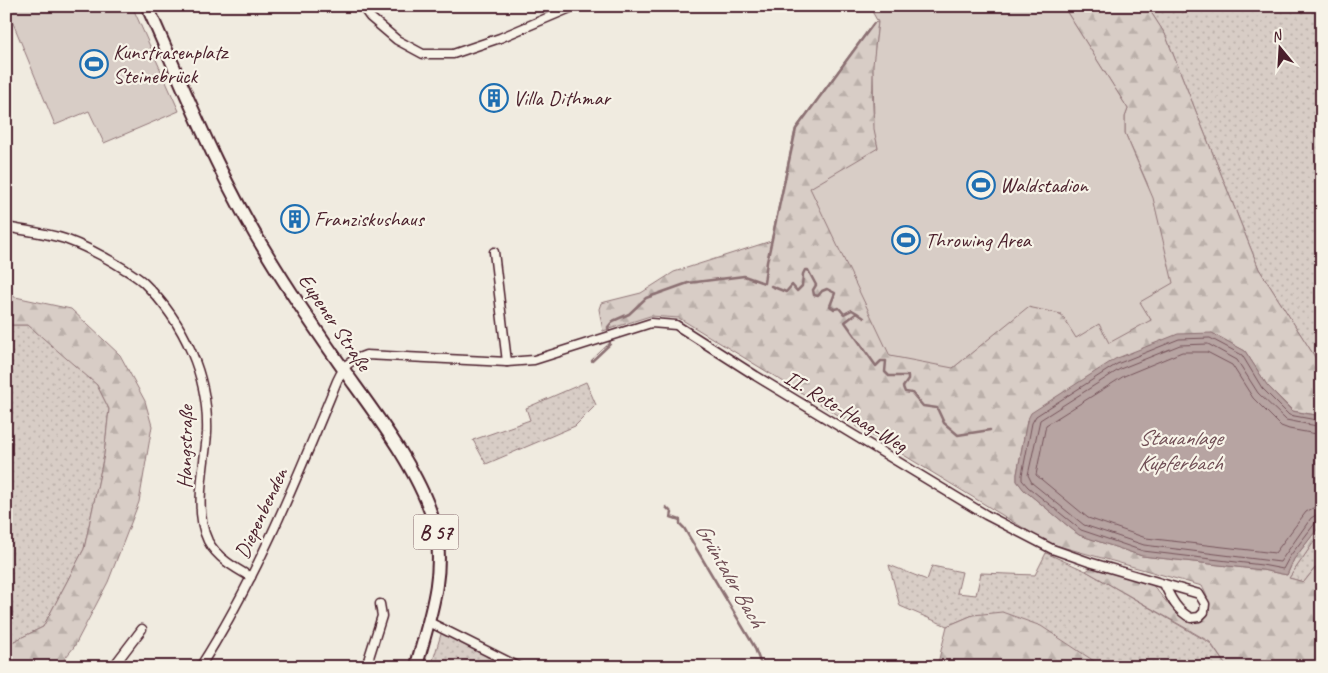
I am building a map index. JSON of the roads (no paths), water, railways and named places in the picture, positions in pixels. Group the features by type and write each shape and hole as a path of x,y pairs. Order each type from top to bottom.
{"main road":[{"name":"Eupener Straße","path":"147,6 240,210 267,255 414,475 430,512 438,552 438,571 429,622 416,667"}],"street":[{"path":"362,6 370,16 397,40 423,54 453,54 500,38 575,6"},
{"name":"Hangstraße","path":"6,227 64,239 103,256 143,282 164,305 178,326 191,352 202,386 207,417 206,456 201,488 202,516 208,540 216,553 251,577"},
{"path":"494,252 507,362"},
{"name":"II. Rote-Haag-Weg","path":"343,368 351,360 366,355 507,362 534,360 651,323 676,325 764,381 986,515 1052,549 1199,594 1205,604 1204,612 1199,617 1191,618 1183,614 1173,603 1164,584"},
{"name":"Diepenbenden","path":"200,667 251,577 300,470 343,368"},
{"path":"366,667 382,616 380,604"},
{"path":"429,622 519,667"},
{"path":"127,667 116,664 142,629"}],"water":[{"name":"Stauanlage Kupferbach","path":"1212,333 1245,351 1267,385 1292,411 1322,416 1322,523 1294,559 1287,575 1262,570 1142,556 1079,535 1024,490 1017,481 1027,421 1031,413 1115,359 1178,334"}],"waterway":[{"path":"592,361 610,344 608,327 613,321 629,314 646,298 688,283 744,276 764,283 796,129 874,23"},
{"path":"771,286 786,292 792,285 797,291 802,286 805,270 808,270 816,285 813,290 814,295 818,296 827,289 835,293 830,306 834,309 839,308 844,314 852,310 857,313 845,322 876,366 881,361 886,361 885,372 889,376 908,376 908,380 903,387 905,392 912,393 923,406 937,408 944,423 958,435 990,430"},
{"path":"857,313 864,318"},
{"name":"Grüntaler Bach","path":"666,507 672,513 671,517 680,520 680,524 754,646 762,667"}],"place":[{"name":"Kunstrasenplatz Steinebrück","path":"94,64"},
{"name":"Villa Dithmar","path":"494,98"},
{"name":"Waldstadion","path":"981,185"},
{"name":"Franziskushaus","path":"295,219"},
{"name":"Throwing Area","path":"906,240"}]}
